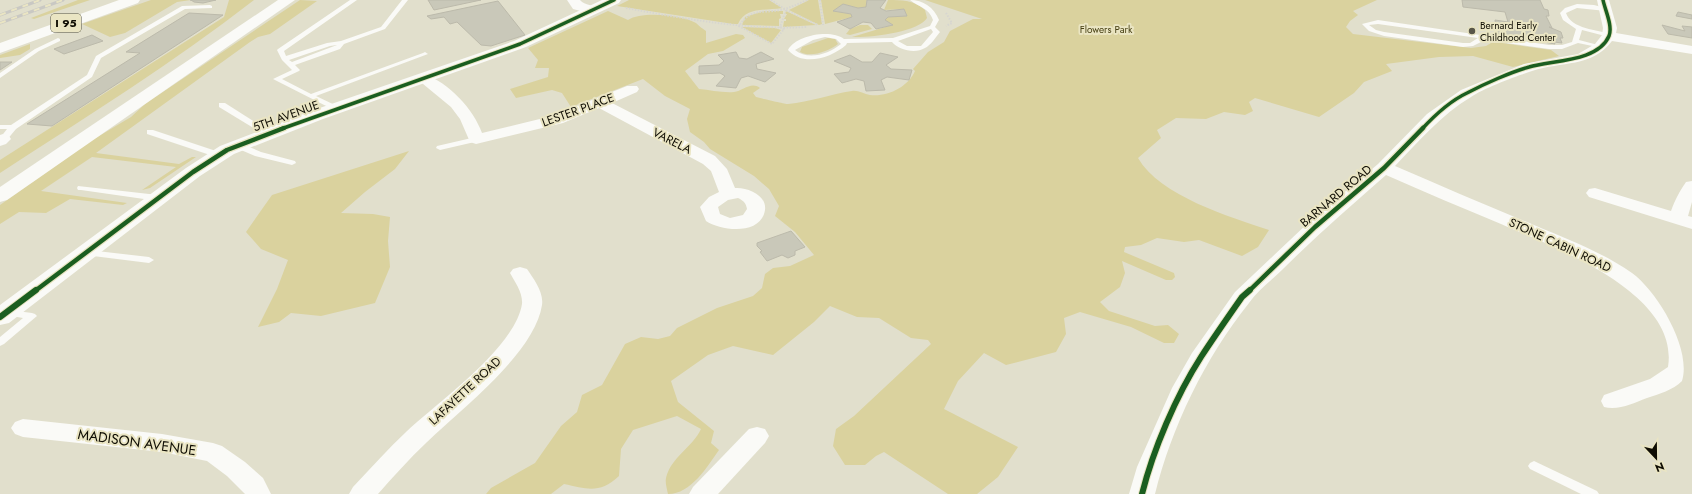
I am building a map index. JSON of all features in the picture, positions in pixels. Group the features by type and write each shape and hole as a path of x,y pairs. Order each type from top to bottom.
{"main road":[{"name":"I 95","path":"0,36 104,0"},
{"name":"I 95","path":"0,48 133,0"},
{"path":"0,180 193,51 261,0"},
{"path":"0,196 288,0"},
{"name":"5TH AVENUE","path":"3,314 201,166 237,145 336,108 424,79 520,44 592,10 617,4"}],"street":[{"path":"573,0 578,6 592,10"},
{"path":"1604,5 1609,22 1606,39 1692,50"},
{"name":"BARNARD ROAD","path":"1142,494 1149,467 1183,388 1200,358 1242,297 1315,227 1384,168 1433,117 1466,93 1529,67 1582,57 1606,39"},
{"path":"424,79 450,97 462,108 473,128 476,139"},
{"name":"LESTER PLACE","path":"476,139 557,120 632,89"},
{"name":"VARELA","path":"600,103 709,160 719,169 729,194"},
{"name":"STONE CABIN ROAD","path":"1384,168 1593,258 1634,284 1660,308 1675,326 1680,341 1682,357 1679,369 1665,382 1612,401"},
{"path":"1595,193 1685,221 1684,199 1692,186"},
{"name":"LAFAYETTE ROAD","path":"362,494 416,437 502,358 521,331 531,309 532,303 530,292 520,273"},
{"name":"MADISON AVENUE","path":"23,428 162,443 213,453 236,469 254,485 258,494"},
{"path":"702,494 757,436"}],"lane":[{"path":"336,108 276,79 297,70 292,64 284,59 280,50 354,0"},
{"path":"284,59 329,44 342,43 383,28 405,0"},
{"path":"843,41 844,44 839,48 814,57 800,56 791,50 796,45 823,35 838,37 843,41 894,40 922,29 932,27 936,20 933,12 913,0"},
{"path":"1604,5 1577,5 1568,7 1563,13 1565,18 1579,28 1606,39"},
{"path":"4,133 90,76 98,57 184,7 210,7"},
{"path":"1483,38 1471,45 1463,45 1384,34 1367,28 1365,24 1378,22 1549,47 1572,45 1577,40 1579,28"},
{"path":"894,40 902,47 923,47 937,32 932,27"},
{"path":"1577,40 1606,39"},
{"path":"0,76 37,50 58,40"},
{"path":"292,64 338,48 342,43"},
{"path":"311,96 425,54"},
{"path":"222,105 268,133"},
{"path":"150,132 219,156"},
{"name":"LESTER PLACE","path":"440,148 476,139"},
{"path":"237,145 258,154 292,163"},
{"path":"81,188 158,198"},
{"path":"84,253 149,260"},
{"path":"0,342 32,316 3,314"},
{"path":"1534,466 1593,494"}],"path":[{"path":"771,0 786,10 818,26"},
{"path":"739,26 744,17 750,13 762,10 786,10 807,0"},
{"path":"617,4 739,26 780,27 784,29 824,25 820,0"},
{"path":"780,27 786,10"},
{"path":"739,26 772,44 784,29"}],"green space":[{"path":"78,0 90,0 34,19 31,18"},
{"path":"151,0 191,0 177,2 125,33 110,37 82,24"},
{"path":"229,0 254,0 161,68 0,173 0,160 224,17"},
{"path":"300,0 317,1 270,34 258,37 250,42 96,153 179,164 192,157 196,157 150,188 142,190 176,167 92,157 41,191 127,203 123,205 70,199 46,213 19,212 0,224 0,205 94,139 131,117 145,104"},
{"path":"629,0 769,0 782,8 757,10 746,14 738,24 733,24 617,6"},
{"path":"809,0 818,0 822,24 819,25 789,10"},
{"path":"821,0 867,0 867,4 866,7 858,8 843,4 834,11 851,14 852,17 825,24"},
{"path":"888,0 912,2 917,4 925,10 927,18 922,23 914,27 893,33 852,37 892,25 885,20 888,17 907,16 904,9 884,10"},
{"name":"Flowers Park","path":"925,0 1377,0 1353,11 1358,15 1350,21 1346,27 1353,34 1471,48 1486,46 1491,43 1502,43 1551,50 1559,56 1513,67 1473,56 1439,57 1386,64 1392,71 1364,82 1354,93 1319,117 1255,98 1249,102 1253,111 1245,115 1224,112 1206,119 1176,118 1157,130 1161,138 1138,158 1148,171 1162,183 1197,203 1216,212 1269,230 1258,247 1242,256 1199,240 1184,242 1157,238 1141,245 1125,247 1124,252 1174,273 1175,277 1172,280 1166,280 1122,261 1125,273 1120,287 1100,302 1109,311 1155,326 1168,325 1179,334 1174,343 1164,343 1131,327 1080,312 1064,318 1066,334 1056,352 1006,365 984,353 958,381 944,409 1018,447 998,477 977,494 948,494 884,452 876,456 865,465 845,465 833,446 836,429 854,416 931,344 928,340 911,338 879,318 857,317 830,306 814,322 773,355 733,346 708,355 671,381 678,402 714,431 711,443 719,450 698,478 684,490 668,494 666,478 672,464 697,436 701,429 677,416 633,430 621,449 619,476 606,486 593,489 564,484 551,494 486,494 491,488 535,463 561,426 577,412 582,395 602,385 625,344 641,337 658,339 670,336 677,328 717,308 753,296 762,288 765,274 773,268 790,266 814,255 795,232 775,216 779,206 769,189 754,176 710,149 704,142 690,132 687,119 690,109 665,96 643,79 571,107 562,93 552,90 516,98 510,89 548,77 549,68 535,68 538,60 528,48 608,11 628,20 634,17 652,15 672,16 696,23 706,31 706,43 736,34 743,35 745,38 723,51 708,54 685,71 699,89 734,92 750,86 757,86 760,88 753,93 756,97 788,104 804,102 852,91 877,95 890,93 908,82 915,71 913,69 928,52 944,42 950,31 973,19 982,19"},
{"path":"764,11 783,11 783,14 780,14 781,18 779,19 779,26 742,25 745,17"},
{"path":"786,11 816,25 783,27 784,21 786,21 786,19 784,19 787,14 785,14"},
{"path":"860,25 868,25 872,29 850,35 846,34 850,29"},
{"path":"742,27 775,28 781,30 771,43"},
{"path":"828,38 835,39 838,44 820,53 804,54 800,52 802,47"},
{"path":"30,44 30,49 20,55 0,58 0,55"},
{"path":"409,151 395,169 341,213 373,214 390,217 388,241 390,267 375,303 321,316 291,313 279,322 258,327 277,289 288,260 261,249 246,232 272,195"}],"building":[{"path":"191,0 216,0 203,3 194,2"},
{"path":"428,0 481,0 434,10"},
{"path":"867,0 886,0 880,8 886,11 904,9 907,16 888,17 885,20 893,25 876,29 871,23 863,22 850,29 837,22 852,17 851,14 833,11 843,4 858,8 866,7"},
{"path":"1462,0 1540,0 1544,9 1548,10 1549,16 1546,16 1552,28 1549,27 1561,32 1563,38 1560,38 1562,43 1554,42 1555,44 1497,34 1495,20 1508,22 1505,12 1463,7"},
{"path":"498,1 525,35 491,46 481,45 457,22 450,24 444,17 431,19 427,16"},
{"path":"1678,12 1692,15 1692,19 1676,16"},
{"path":"189,13 223,15 52,126 27,124 140,53 126,52"},
{"path":"1662,25 1685,31 1682,26 1692,27 1692,38 1668,34"},
{"path":"92,35 103,41 64,54 54,49"},
{"path":"736,52 739,58 747,59 761,52 774,59 756,64 757,69 776,73 765,82 748,76 741,78 736,88 716,86 725,76 720,73 699,74 699,66 719,65 724,61 718,55"},
{"path":"880,53 898,57 886,65 891,69 912,70 909,80 887,77 881,80 885,90 866,91 864,81 856,79 842,83 834,74 849,72 851,68 834,61 850,55 862,62 872,62"},
{"path":"0,62 12,62 0,70"},
{"path":"791,231 805,247 795,251 795,255 788,258 782,255 767,261 760,252 762,251 757,246 757,243"}],"railway":[{"path":"0,15 40,0"},
{"path":"0,23 63,0"}],"cycle path":[{"path":"0,317 193,172 227,150 317,115 424,79 520,44 614,0"},
{"path":"1142,494 1149,467 1183,388 1200,358 1242,297 1315,227 1384,168 1433,117 1466,93 1529,67 1582,57 1600,47 1609,36 1610,28 1603,0"}],"place":[{"name":"Bernard Early Childhood Center","path":"1472,31"}]}
